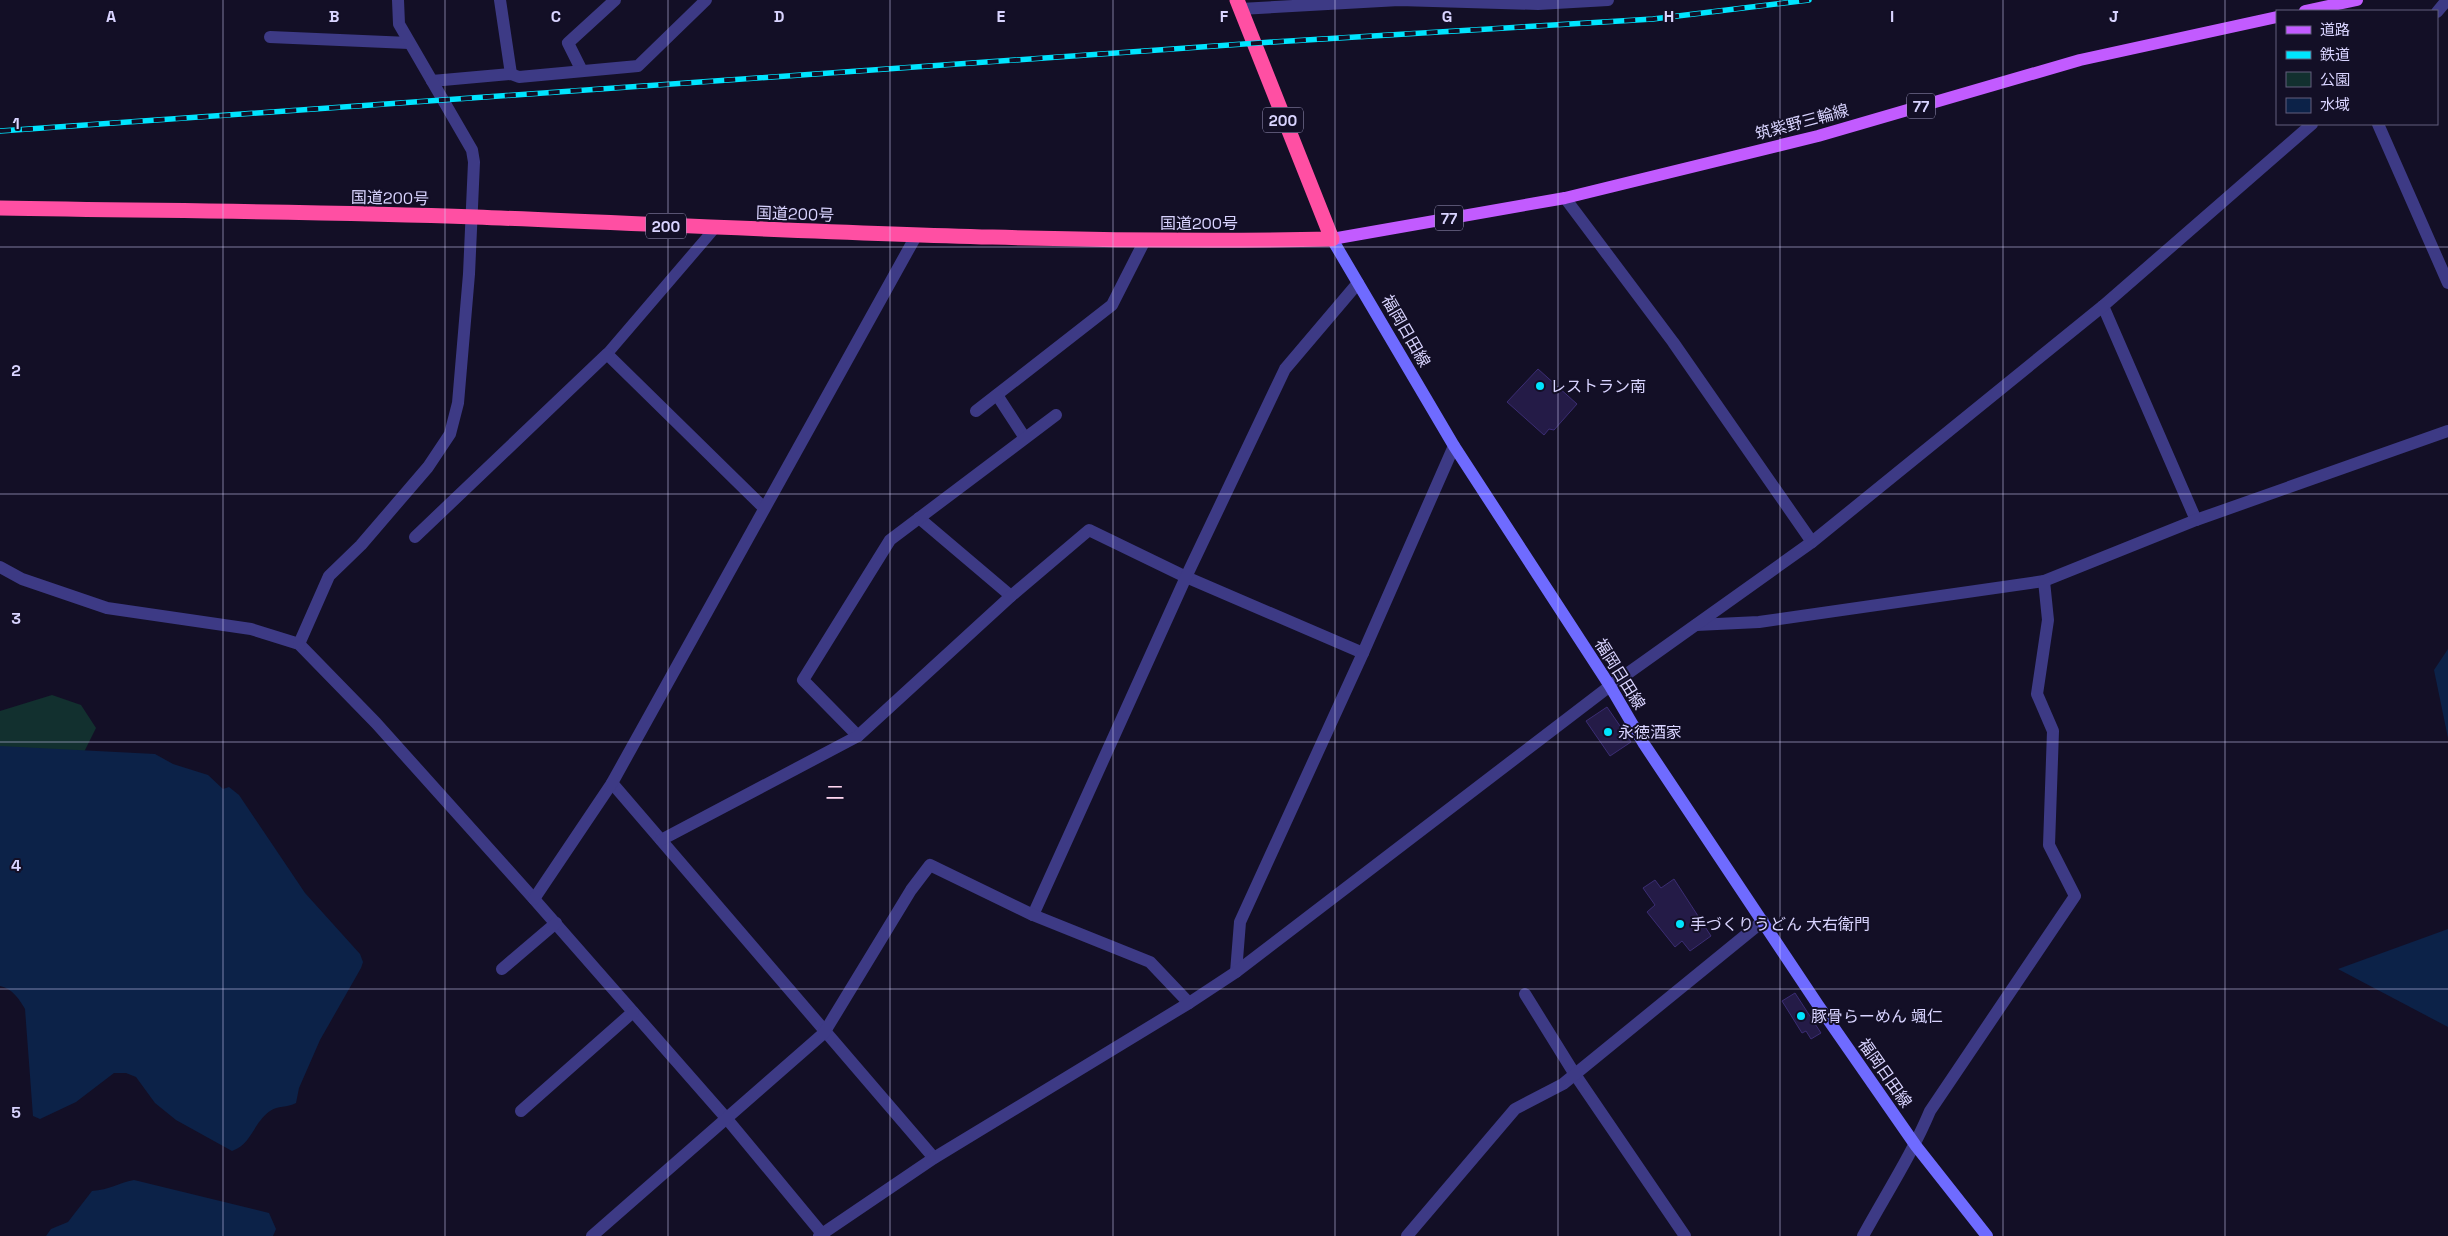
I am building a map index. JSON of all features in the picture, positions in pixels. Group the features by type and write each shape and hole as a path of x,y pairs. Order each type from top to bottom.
{"highway":[{"name":"200","path":"1238,4 1332,239"},
{"name":"国道200号","path":"0,208 473,217 916,236 1195,242 1332,239"}],"main road":[{"path":"2310,10 2356,0"},
{"name":"筑紫野三輪線","path":"1332,239 1565,198 1818,136 2080,60 2276,17"},
{"name":"福岡日田線","path":"1332,239 1454,446 1610,686 1644,744 1916,1146 1987,1236"}],"street":[{"path":"299,644 329,576 361,545 428,467 450,434 458,403 473,217 474,162 472,150 398,24 398,0"},
{"path":"500,0 511,74"},
{"path":"582,71 568,44 615,0"},
{"path":"432,81 511,74 519,77 638,66 706,0"},
{"path":"1238,4 1399,0 1538,4 1608,0"},
{"path":"2438,11 2447,0"},
{"path":"270,37 409,43"},
{"path":"0,567 22,579 107,608 250,629 299,644 376,723 534,899 726,1119 822,1235 934,1158 1189,1003 1236,972 1610,686 1812,542 2103,306 2311,125"},
{"path":"2378,125 2448,283"},
{"path":"1565,198 1672,342 1812,542"},
{"path":"534,899 612,783 916,236"},
{"path":"976,411 1112,305 1145,240"},
{"path":"1033,915 1186,577 1285,369 1358,283"},
{"path":"2103,306 2196,520"},
{"path":"415,537 607,354 764,508"},
{"path":"997,395 1025,438"},
{"path":"858,736 803,680 890,540 1056,415"},
{"path":"1696,625 1758,622 2044,581 2196,520 2448,431"},
{"path":"1236,972 1240,922 1363,653 1454,446"},
{"path":"919,518 1011,596"},
{"path":"661,840 858,736 1011,596 1089,530 1186,577 1363,653"},
{"path":"1863,1236 1899,1170 1916,1146 1930,1110 2075,896 2050,845 2053,731 2037,694 2048,620 2044,581"},
{"path":"612,783 824,1033 934,1158"},
{"path":"592,1236 824,1033 911,890 930,866 1033,915 1150,962 1189,1003"},
{"path":"1407,1236 1515,1108 1563,1084 1574,1073 1764,921"},
{"path":"502,969 556,924"},
{"path":"1526,994 1574,1073 1685,1236"},
{"path":"521,1111 633,1012"}],"lane":[{"path":"607,354 714,228"}],"green space":[{"path":"52,695 81,705 96,728 83,754 0,885 0,711"}],"water":[{"path":"2448,649 2448,738 2434,670"},
{"path":"0,746 155,754 173,764 208,775 223,789 229,787 239,795 305,893 360,954 363,962 361,968 320,1040 299,1088 296,1103 270,1111 239,1148 232,1151 176,1120 155,1103 136,1077 126,1073 114,1073 76,1102 40,1119 33,1116 25,1009 12,992 0,986"},
{"path":"2448,929 2448,1027 2338,969"},
{"path":"134,1180 269,1213 276,1229 273,1236 46,1236 51,1229 68,1222 92,1191"}],"building":[{"name":"レストラン南","path":"1538,369 1577,404 1554,430 1549,429 1544,435 1507,402"},
{"name":"永徳酒家","path":"1607,707 1631,742 1610,756 1586,721"},
{"name":"手づくりうどん 大右衛門","path":"1674,879 1711,936 1690,951 1682,941 1675,947 1647,912 1655,905 1643,888 1655,880 1661,888"},
{"name":"豚骨らーめん 颯仁","path":"1795,993 1821,1033 1811,1039 1806,1031 1802,1033 1782,1001"}],"railway":[{"path":"0,131 1273,42 1653,19 1809,0"}],"place":[{"name":"レストラン南","path":"1540,386"},
{"name":"永徳酒家","path":"1608,732"},
{"name":"手づくりうどん 大右衛門","path":"1680,924"},
{"name":"豚骨らーめん 颯仁","path":"1801,1016"}],"district":[{"name":"二","path":"835,792"}]}
